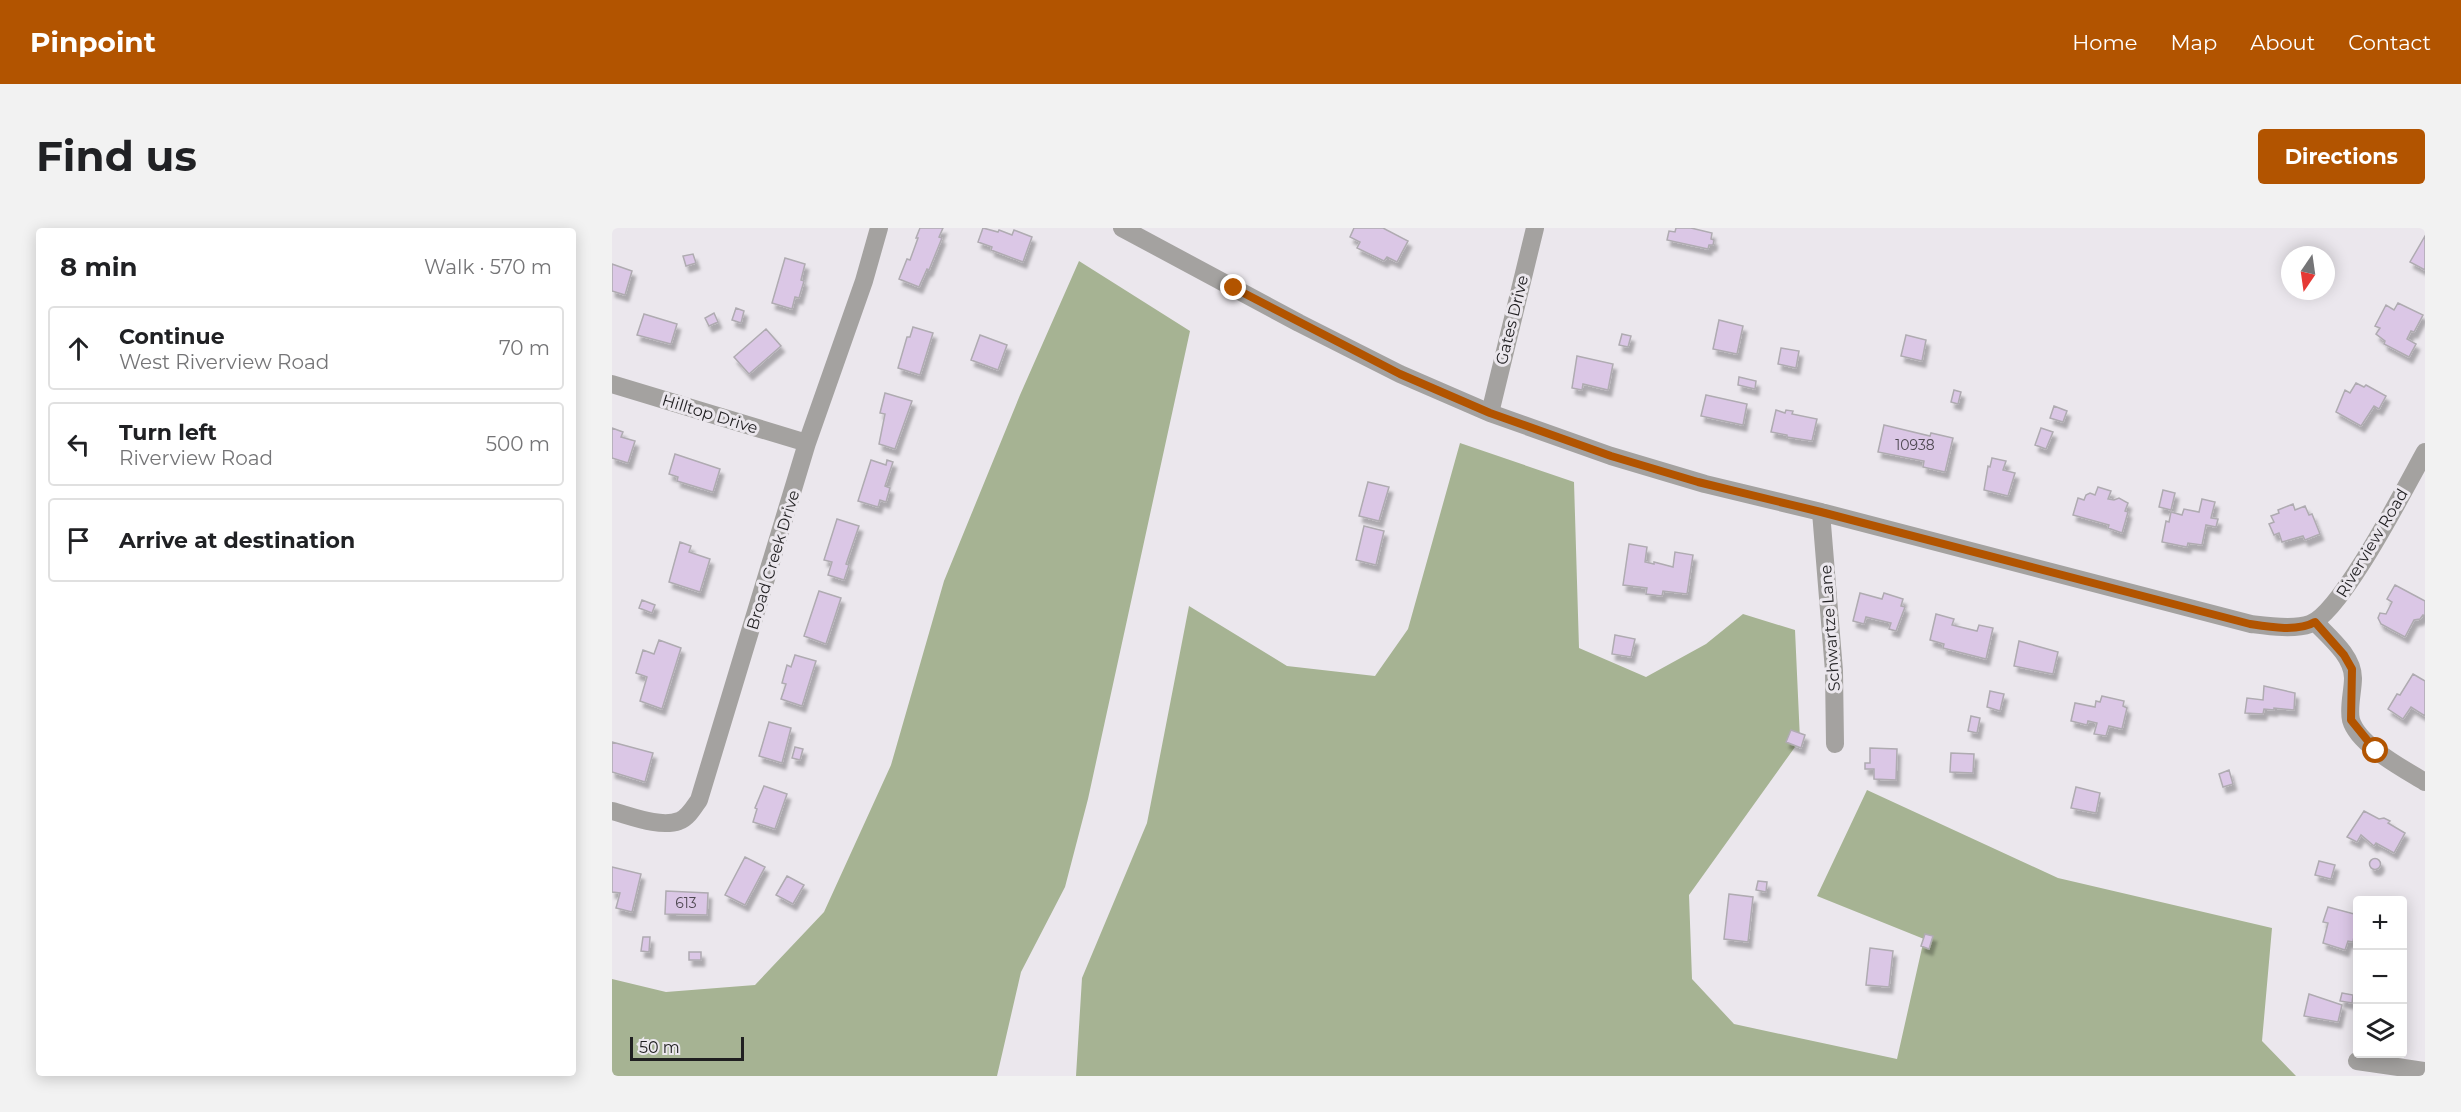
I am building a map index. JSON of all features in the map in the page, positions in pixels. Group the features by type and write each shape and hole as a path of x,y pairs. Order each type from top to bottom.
{"street":[{"name":"Broad Creek Drive","path":"612,812 643,819 680,821 699,800 807,443 864,281 879,228"},
{"path":"1122,228 1377,363 1490,413 1611,456 2250,624 2278,627 2304,626 2315,622 2349,661 2353,677 2351,720 2360,734 2376,751 2425,782"},
{"name":"Gates Drive","path":"1490,413 1535,228"},
{"name":"Hilltop Drive","path":"612,384 807,443"},
{"name":"Riverview Road","path":"2315,622 2348,587 2425,452"},
{"name":"Schwartze Lane","path":"1821,512 1834,671 1835,744"},
{"path":"2358,1061 2425,1071"}],"green space":[{"path":"1079,261 1190,331 1088,799 1065,887 1021,972 997,1076 612,1076 612,979 666,992 755,985 824,912 891,765 944,581 1020,395"},
{"path":"1460,443 1574,482 1579,648 1646,677 1706,644 1743,614 1795,630 1800,740 1689,895 1692,979 1734,1024 1897,1059 1924,939 1817,896 1867,790 2058,878 2272,928 2262,1041 2296,1076 1076,1076 1082,978 1147,823 1189,606 1287,666 1375,676 1408,629"}],"building":[{"path":"920,228 943,228 939,237 942,238 929,270 927,269 919,287 899,279 907,259 910,260"},
{"path":"983,228 998,232 999,230 1012,235 1014,230 1032,237 1023,262 991,250 992,247 978,242"},
{"path":"1354,228 1383,228 1408,241 1397,262 1387,257 1384,261 1357,248 1360,242 1350,237"},
{"path":"1676,228 1691,228 1712,233 1713,245 1709,245 1708,249 1667,240 1669,231 1675,232"},
{"path":"2425,236 2425,270 2410,262"},
{"path":"693,254 696,263 686,266 683,256"},
{"path":"785,258 805,264 801,280 804,281 799,298 795,297 792,309 772,303"},
{"path":"612,264 632,271 625,295 612,291"},
{"path":"2398,303 2423,315 2414,332 2411,331 2407,339 2416,344 2409,357 2384,344 2385,341 2376,334 2380,328 2375,326 2386,305 2394,310"},
{"path":"736,308 744,311 741,323 732,320"},
{"path":"714,313 718,322 709,326 705,318"},
{"path":"644,314 677,324 671,344 637,335"},
{"path":"1719,320 1743,326 1737,354 1713,349"},
{"path":"913,327 933,333 920,375 898,368 907,337 910,337"},
{"path":"766,329 781,346 749,374 734,357"},
{"path":"1622,334 1631,336 1628,347 1619,345"},
{"path":"980,335 1007,345 998,370 971,360"},
{"path":"1906,335 1926,340 1922,361 1901,356"},
{"path":"1781,348 1799,351 1796,368 1778,364"},
{"path":"1577,356 1613,364 1608,390 1583,384 1582,390 1572,388"},
{"path":"1739,377 1756,381 1755,389 1738,385"},
{"path":"2356,383 2364,387 2366,385 2386,396 2379,409 2374,406 2361,426 2336,412 2345,390 2350,393"},
{"path":"1954,390 1961,392 1958,404 1951,402"},
{"path":"885,393 912,401 895,449 879,444 885,414 880,413"},
{"path":"1706,395 1747,404 1743,425 1701,416"},
{"path":"2054,406 2067,411 2063,422 2050,418"},
{"path":"1776,410 1785,413 1786,410 1793,411 1792,414 1817,419 1812,441 1771,432"},
{"path":"1884,425 1930,436 1931,433 1953,438 1945,472 1923,467 1924,461 1878,452"},
{"path":"612,428 623,432 621,437 635,441 628,463 612,458"},
{"path":"2041,428 2053,432 2046,449 2035,445"},
{"path":"675,454 720,469 713,492 677,481 678,477 669,474"},
{"path":"1992,458 2006,461 2003,470 2015,473 2008,496 1984,490 1988,466 1990,467"},
{"path":"871,460 886,465 887,460 893,462 885,486 890,488 886,502 880,500 878,507 858,501"},
{"path":"1368,482 1389,487 1379,521 1359,516"},
{"path":"2098,487 2111,491 2108,499 2119,498 2128,503 2122,533 2108,528 2109,525 2073,515 2078,498 2084,500 2090,493 2095,495"},
{"path":"2163,490 2175,493 2171,510 2159,507"},
{"path":"2202,499 2215,502 2211,518 2218,519 2216,527 2206,525 2202,545 2188,543 2187,547 2162,542 2166,521 2169,522 2171,512 2182,515 2184,509 2199,512"},
{"path":"2293,504 2295,510 2305,506 2309,515 2312,514 2320,534 2305,540 2303,536 2282,542 2279,533 2274,535 2269,524 2274,522 2271,516 2279,513 2278,510"},
{"path":"837,519 859,526 846,564 849,565 844,580 828,575 832,562 824,560"},
{"path":"1364,526 1384,531 1376,565 1356,560"},
{"path":"680,542 691,546 689,552 710,559 700,592 669,582"},
{"path":"1629,544 1647,547 1645,562 1654,564 1654,562 1673,567 1675,552 1693,555 1687,594 1663,591 1662,596 1646,594 1647,588 1623,585"},
{"path":"2395,585 2425,601 2425,616 2414,620 2405,637 2381,624 2378,618 2380,613 2386,614 2392,602 2387,599"},
{"path":"819,591 841,598 826,644 804,636"},
{"path":"1860,593 1882,599 1884,593 1903,599 1901,606 1905,607 1896,631 1889,629 1891,623 1866,617 1864,624 1853,621"},
{"path":"642,600 655,605 652,613 639,608"},
{"path":"1936,614 1954,619 1952,625 1977,631 1979,625 1993,628 1986,659 1943,648 1944,644 1930,640"},
{"path":"1615,635 1635,639 1631,657 1612,654"},
{"path":"659,640 681,648 662,709 640,701 647,677 636,673 643,650 654,654"},
{"path":"2019,641 2058,652 2053,674 2014,666"},
{"path":"795,655 816,661 802,706 781,699 786,684 782,683 787,665 791,667"},
{"path":"2413,674 2425,681 2425,716 2411,707 2403,719 2388,709"},
{"path":"2264,686 2295,693 2294,710 2274,708 2274,710 2264,709 2263,714 2245,713 2247,698 2263,700"},
{"path":"1990,691 2004,694 2000,711 1987,707"},
{"path":"2102,696 2124,701 2123,706 2127,708 2122,729 2109,726 2106,736 2094,734 2097,723 2088,721 2087,725 2071,721 2075,703 2095,707 2096,701 2100,702"},
{"path":"1971,716 1980,718 1977,733 1968,731"},
{"path":"769,722 791,728 782,763 759,756"},
{"path":"1791,730 1805,735 1801,748 1786,742"},
{"path":"612,742 653,753 645,782 612,772"},
{"path":"795,747 803,749 800,760 792,758"},
{"path":"1870,748 1897,749 1896,780 1874,779 1874,769 1865,769 1865,763 1870,763"},
{"path":"1951,753 1974,754 1973,773 1950,772"},
{"path":"2229,770 2233,784 2223,787 2219,774"},
{"path":"764,786 787,794 775,829 753,822 757,809 755,808"},
{"path":"2076,787 2100,793 2096,813 2071,808"},
{"path":"2364,811 2379,819 2384,818 2390,821 2388,823 2405,833 2394,853 2376,843 2374,846 2361,835 2357,842 2347,837"},
{"path":"745,857 765,867 745,905 725,895"},
{"path":"2375,858 2381,864 2375,870 2369,864"},
{"path":"2319,861 2335,865 2331,879 2315,875"},
{"path":"612,867 641,874 632,912 616,908 620,893 612,892"},
{"path":"787,876 804,885 793,904 776,895"},
{"path":"1758,881 1767,882 1766,892 1756,890"},
{"path":"666,891 708,893 707,915 665,914"},
{"path":"1729,894 1753,897 1748,942 1724,939"},
{"path":"2328,907 2353,914 2353,942 2348,941 2345,950 2323,943 2328,923 2323,922"},
{"path":"1925,934 1933,936 1929,949 1921,946"},
{"path":"643,937 650,937 649,952 641,951"},
{"path":"1870,948 1893,951 1889,987 1866,985"},
{"path":"689,952 701,952 701,960 689,960"},
{"path":"2342,993 2353,995 2352,1003 2340,1001"},
{"path":"2309,994 2342,1005 2338,1022 2304,1016"}],"route":[{"path":"1234,288 1400,374 1490,413 1611,456 1698,482 2250,624 2278,627 2304,626 2315,622 2349,661 2353,677 2351,720 2376,751"}]}
